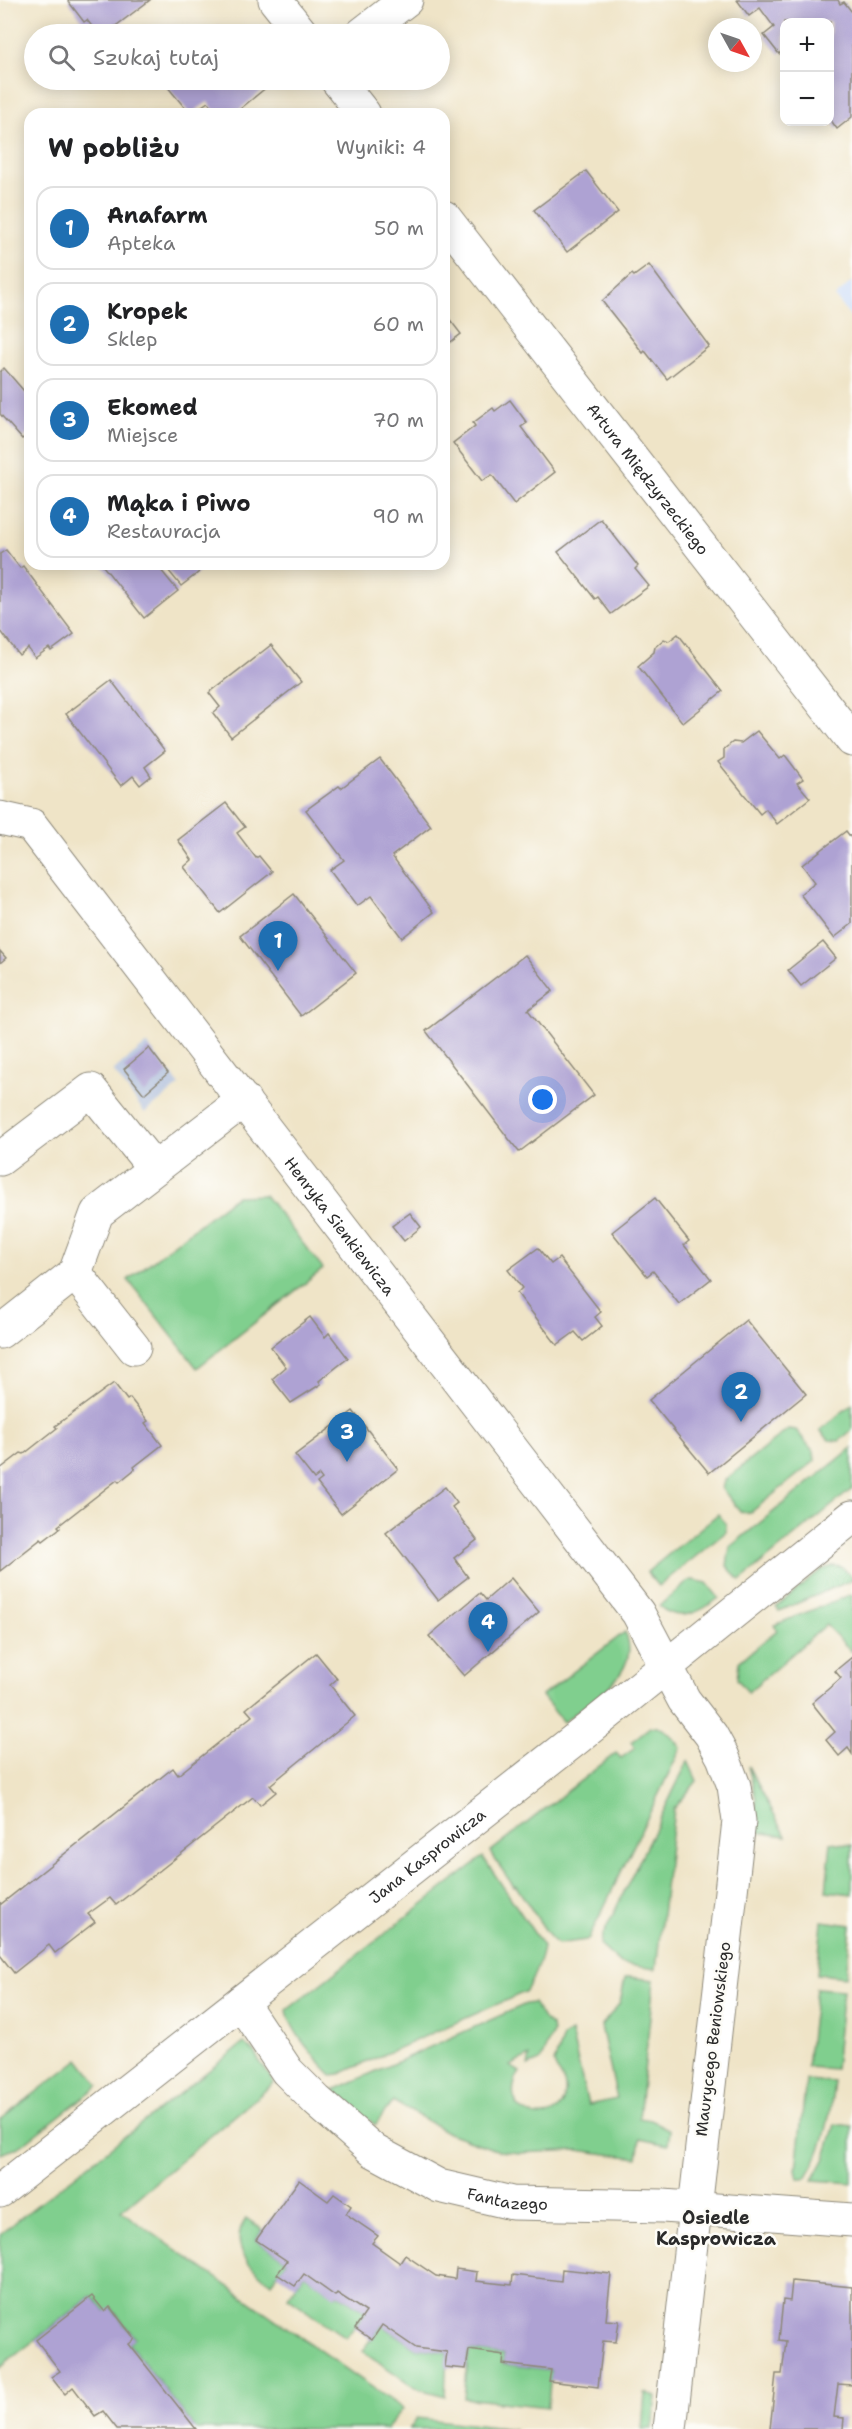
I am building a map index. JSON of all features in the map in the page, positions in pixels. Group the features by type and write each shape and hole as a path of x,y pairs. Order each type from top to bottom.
{"street":[{"path":"275,0 294,24"},
{"path":"375,24 406,0"},
{"path":"345,90 359,108"},
{"name":"Artura Międzyrzeckiego","path":"450,225 852,740"},
{"name":"Henryka Sienkiewicza","path":"1,814 31,825 638,1613 667,1667"},
{"path":"0,1159 91,1090 154,1168"},
{"path":"0,1332 75,1273 97,1213 244,1100"},
{"path":"75,1273 134,1348"},
{"name":"Jana Kasprowicza","path":"0,2191 667,1667 852,1517"},
{"name":"Maurycego Beniowskiego","path":"667,1667 684,1700 711,1735 723,1757 734,1786 739,1821 670,2429"},
{"name":"Fantazego","path":"241,2002 287,2071 317,2101 374,2151 439,2186 512,2203 694,2209 852,2220"}],"shaded area":[{"path":"852,281 852,319 835,297"},
{"path":"147,1044 180,1085 145,1113 113,1071"}],"green space":[{"path":"265,1195 323,1269 197,1368 128,1280 236,1196"},
{"path":"852,1404 852,1430 839,1441 829,1440 820,1430"},
{"path":"788,1429 796,1430 814,1452 815,1461 750,1513 741,1512 722,1489 724,1481"},
{"path":"852,1448 852,1489 740,1581 727,1566 730,1547"},
{"path":"718,1514 726,1524 726,1532 659,1586 647,1572"},
{"path":"833,1566 842,1567 852,1577 852,1580 779,1611 776,1607 821,1570"},
{"path":"689,1581 707,1583 719,1598 705,1608 690,1614 674,1614 659,1606"},
{"path":"852,1594 852,1652 826,1625 748,1692 737,1679 739,1662 777,1630 774,1625"},
{"path":"625,1632 629,1647 627,1661 621,1673 599,1696 563,1722 542,1696"},
{"path":"650,1727 664,1730 681,1748 589,1938 557,1944 490,1852 616,1753 621,1758 635,1748 631,1742"},
{"path":"688,1761 697,1781 674,1809 656,1969 621,1964 601,1946 602,1937"},
{"path":"748,1766 786,1836 755,1832 756,1799"},
{"path":"831,1842 852,1845 852,1894 826,1891"},
{"path":"483,1857 543,1946 531,1983 525,1992 340,2074 332,2075 299,2036 287,2010"},
{"path":"822,1921 851,1925 846,1977 817,1974"},
{"path":"625,1978 654,1980 639,2118 651,2120 670,2130 668,2145 640,2139 637,2158 577,2150 520,2153 499,2151 448,2133 393,2101 375,2125 334,2090 526,2004 533,2003 542,2017 552,2026 553,2033 540,2061 528,2066 530,2056 510,2066 520,2072 514,2087 515,2100 521,2109 530,2114 542,2116 552,2113 561,2106 565,2089 554,2063 563,2037 571,2032 588,2105 617,2099 601,2026 620,2003"},
{"path":"816,1988 843,1990 835,2069 807,2067"},
{"path":"244,2043 251,2048 274,2083 121,2211 403,2409 386,2429 196,2429 129,2344 135,2338 111,2308 105,2312 92,2296 0,2367 0,2234"},
{"path":"79,2059 99,2085 27,2141 15,2149 0,2154 0,2120"},
{"path":"806,2080 834,2082 828,2120 818,2155 806,2178 798,2178 796,2169"},
{"path":"835,2124 852,2126 852,2183 813,2180 824,2160"},
{"path":"246,2218 263,2230 256,2240 287,2261 271,2283 255,2270 243,2255 239,2237"},
{"path":"304,2274 366,2312 346,2338 288,2297"},
{"path":"382,2325 416,2348 447,2352 445,2396 416,2388 363,2351"},
{"path":"469,2350 504,2355 503,2364 551,2370 548,2407 464,2398"},
{"path":"645,2393 656,2396 652,2429 642,2429"},
{"path":"417,2418 514,2429 409,2429"}],"building":[{"path":"150,0 118,24 90,24 87,20 84,22 68,1"},
{"path":"737,0 838,0 840,4 844,2 852,12 852,117 837,129 834,125 834,18 780,18 779,54 764,35 774,27 760,8 749,16"},
{"path":"170,90 263,90 241,108 212,108 208,102 199,108 185,108"},
{"path":"586,171 618,212 567,252 534,210"},
{"path":"649,265 709,346 667,379 602,301 632,274 634,276"},
{"path":"450,320 461,334 450,342"},
{"path":"4,368 24,391 24,438 22,439 0,414 0,372"},
{"path":"510,400 527,423 521,427 555,472 514,504 492,475 482,481 453,443 475,426 473,423 493,408 495,411"},
{"path":"601,519 638,566 635,569 649,586 611,614 598,597 595,599 558,552"},
{"path":"6,550 20,568 23,566 74,634 51,651 49,648 35,658 28,648 19,655 0,630 0,554"},
{"path":"106,570 161,570 178,591 144,618"},
{"path":"168,570 198,570 199,572 181,586"},
{"path":"678,634 723,691 683,723 638,666 654,652 655,647 664,639 669,641"},
{"path":"271,645 301,682 231,737 213,713 220,707 209,693"},
{"path":"111,680 165,751 145,767 151,776 140,785 133,776 121,786 66,714"},
{"path":"757,731 780,759 785,755 803,779 797,783 810,798 777,824 766,809 760,814 718,762 724,758 724,749 733,742 741,743"},
{"path":"380,759 431,826 392,856 434,912 402,938 371,896 357,906 330,870 344,860 306,810"},
{"path":"226,803 245,827 237,833 256,858 259,856 272,872 220,913 184,867 192,860 178,840"},
{"path":"846,831 852,839 852,924 834,938 800,894 815,882 802,865"},
{"path":"294,894 356,973 301,1016 240,936"},
{"path":"823,942 836,958 801,986 788,970"},
{"path":"0,951 6,958 0,963"},
{"path":"525,955 553,991 528,1010 594,1095 519,1152 426,1031"},
{"path":"149,1048 168,1073 144,1094 124,1069"},
{"path":"655,1198 689,1241 684,1245 711,1279 679,1304 653,1271 647,1276 612,1232"},
{"path":"410,1213 421,1227 404,1241 392,1226"},
{"path":"538,1248 551,1264 559,1258 601,1312 595,1317 602,1326 583,1341 575,1332 557,1345 517,1293 522,1288 508,1270"},
{"path":"310,1317 325,1337 329,1333 348,1358 319,1381 321,1384 291,1403 272,1379 286,1367 271,1347"},
{"path":"746,1320 806,1394 709,1473 649,1400"},
{"path":"114,1383 127,1400 130,1398 148,1421 145,1423 162,1445 119,1482 117,1480 58,1526 60,1528 43,1541 41,1539 0,1571 0,1469 21,1453 24,1454 57,1428 55,1426"},
{"path":"353,1411 398,1469 341,1514 317,1483 322,1479 319,1475 314,1479 295,1455"},
{"path":"445,1487 457,1503 452,1507 477,1540 454,1558 468,1577 438,1600 386,1533"},
{"path":"511,1578 539,1612 464,1676 429,1636 480,1593 486,1600"},
{"path":"316,1653 337,1679 330,1685 355,1716 270,1785 276,1792 260,1805 253,1797 116,1905 110,1898 88,1914 95,1922 55,1953 49,1945 14,1973 0,1955 0,1902 1,1904 173,1768 178,1775 252,1716 246,1709"},
{"path":"852,1657 852,1754 848,1748 839,1756 826,1740 835,1732 812,1703 841,1678 835,1671"},
{"path":"299,2180 328,2201 334,2194 351,2206 346,2214 378,2236 372,2243 400,2263 405,2255 436,2276 455,2279 456,2269 477,2272 476,2281 512,2285 513,2275 561,2281 562,2269 611,2274 606,2320 619,2321 616,2342 603,2341 598,2387 549,2381 551,2370 503,2364 504,2355 469,2350 466,2369 445,2367 447,2352 416,2348 382,2325 372,2340 355,2328 366,2312 337,2293 335,2296 304,2274 295,2286 277,2274 287,2261 256,2240"},
{"path":"792,2281 852,2287 852,2385 838,2384 834,2417 844,2418 843,2429 770,2429 776,2374 782,2374 786,2341 779,2340 783,2300 790,2301"},
{"path":"92,2296 105,2312 110,2307 135,2339 129,2344 196,2429 117,2429 103,2411 95,2416 73,2387 65,2394 58,2386 51,2377 60,2371 36,2340"}],"place":[{"name":"Anafarm","path":"278,971"},
{"name":"Kropek","path":"741,1422"},
{"name":"Ekomed","path":"347,1462"},
{"name":"Mąka i Piwo","path":"488,1652"}],"district":[{"name":"Osiedle Kasprowicza","path":"716,2228"}]}
